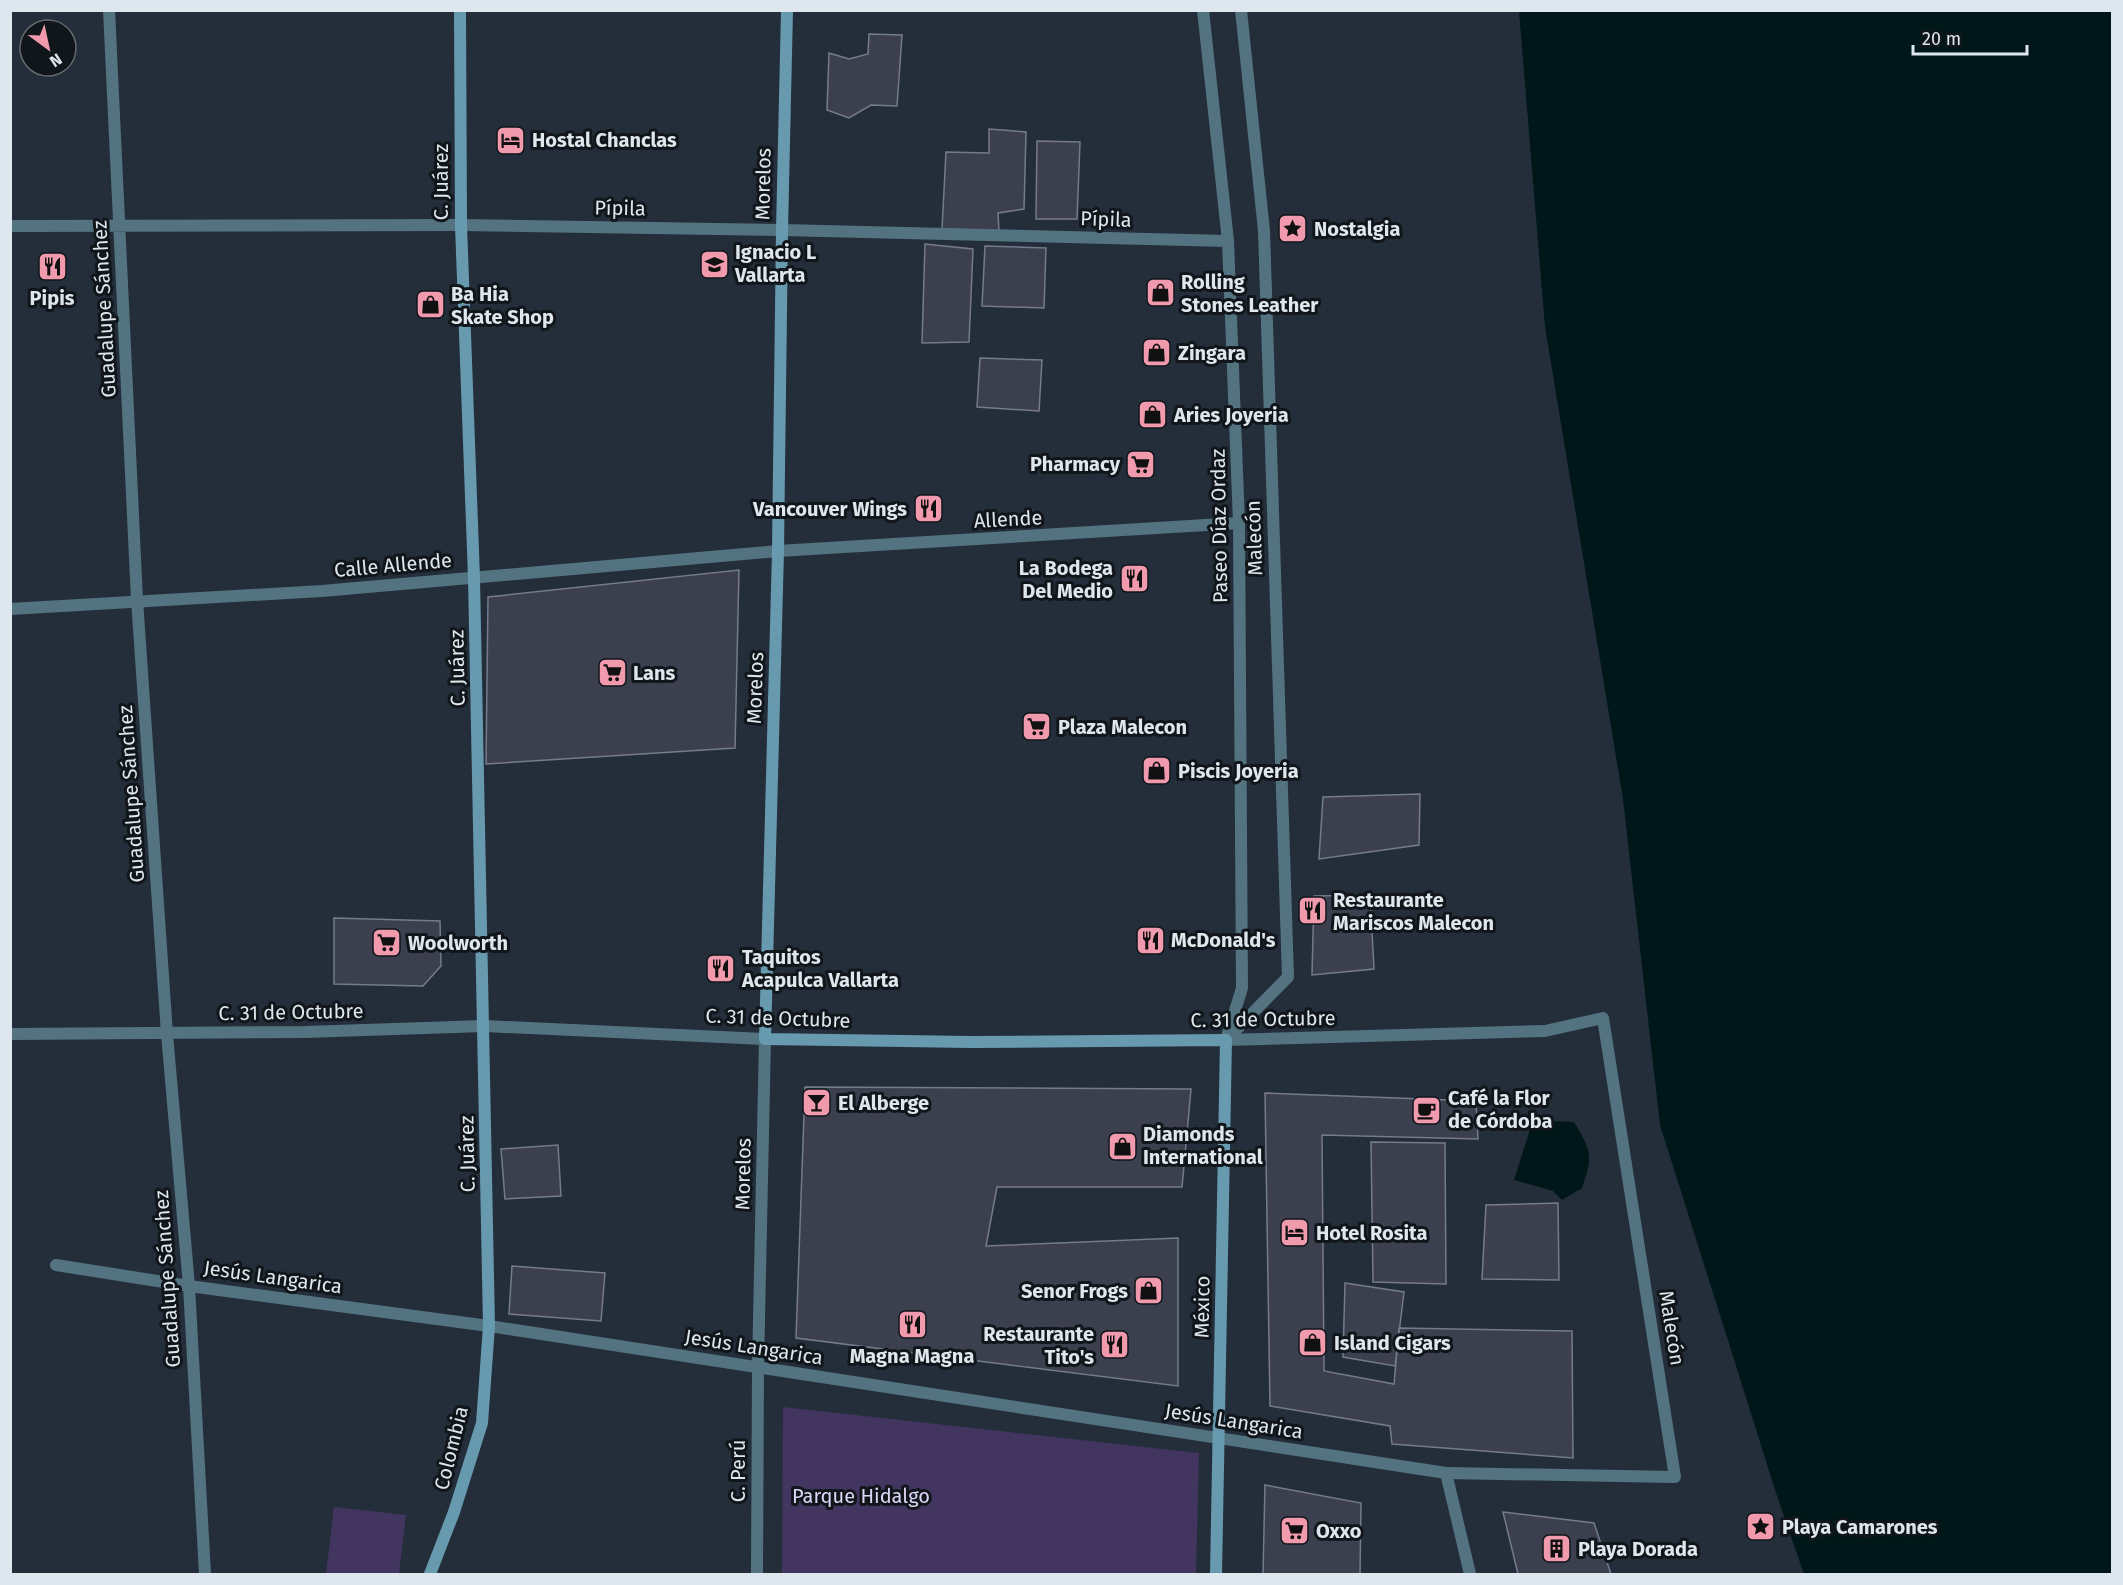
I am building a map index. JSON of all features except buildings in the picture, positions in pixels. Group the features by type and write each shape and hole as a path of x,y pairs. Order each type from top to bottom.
{"main road":[{"name":"C. Juárez","path":"460,10 461,225 474,578 489,1326"},
{"name":"Morelos","path":"765,1039 778,551 787,10"},
{"name":"C. 31 de Octubre","path":"765,1039 971,1042 1226,1040"},
{"name":"México","path":"1216,1575 1226,1040"},
{"name":"Colombia","path":"430,1575 454,1512 482,1423 489,1326"}],"street":[{"name":"Guadalupe Sánchez","path":"110,10 137,600 167,1034 189,1286 205,1575"},
{"name":"Paseo Díaz Ordaz","path":"1203,10 1228,242 1239,523 1242,988 1226,1040"},
{"name":"Malecón","path":"1226,1040 1288,977 1264,231 1241,10"},
{"name":"Pípila","path":"10,226 461,225 782,230 1228,242"},
{"name":"Allende","path":"778,551 1239,523"},
{"name":"Calle Allende","path":"10,609 322,591 778,551"},
{"name":"Malecón","path":"1446,1473 1675,1477 1603,1018 1545,1031"},
{"name":"C. 31 de Octubre","path":"10,1034 305,1032 484,1026 765,1039"},
{"name":"C. 31 de Octubre","path":"1226,1040 1545,1031"},
{"name":"Morelos","path":"758,1367 765,1039"},
{"name":"Jesús Langarica","path":"56,1265 189,1286 489,1326 1446,1473"},
{"name":"C. Perú","path":"757,1575 758,1367"},
{"path":"1446,1473 1470,1575"}],"green space":[{"name":"Parque Hidalgo","path":"783,1407 1199,1453 1196,1574 782,1574"},
{"path":"334,1507 406,1515 399,1574 326,1574"}],"shaded area":[{"path":"1519,11 2112,11 2112,1574 1804,1574 1778,1499 1660,1125 1623,799 1545,327"},
{"path":"1533,1120 1574,1122 1587,1148 1589,1161 1582,1188 1562,1200 1553,1191 1514,1180"}],"place":[{"name":"Hostal Chanclas","path":"511,140"},
{"name":"Nostalgia","path":"1293,229"},
{"name":"Ignacio L Vallarta","path":"714,264"},
{"name":"Pipis","path":"52,267"},
{"name":"Rolling Stones Leather","path":"1160,293"},
{"name":"Ba Hia Skate Shop","path":"430,305"},
{"name":"Zingara","path":"1157,353"},
{"name":"Aries Joyeria","path":"1153,415"},
{"name":"Pharmacy","path":"1141,464"},
{"name":"Vancouver Wings","path":"928,509"},
{"name":"La Bodega Del Medio","path":"1134,579"},
{"name":"Lans","path":"612,673"},
{"name":"Plaza Malecon","path":"1037,727"},
{"name":"Piscis Joyeria","path":"1157,771"},
{"name":"Restaurante Mariscos Malecon","path":"1312,911"},
{"name":"McDonald's","path":"1150,940"},
{"name":"Woolworth","path":"387,943"},
{"name":"Taquitos Acapulca Vallarta","path":"721,968"},
{"name":"El Alberge","path":"817,1103"},
{"name":"Café la Flor de Córdoba","path":"1427,1110"},
{"name":"Diamonds International","path":"1122,1146"},
{"name":"Hotel Rosita","path":"1295,1233"},
{"name":"Senor Frogs","path":"1149,1291"},
{"name":"Magna Magna","path":"912,1325"},
{"name":"Island Cigars","path":"1313,1343"},
{"name":"Restaurante Tito's","path":"1115,1345"},
{"name":"Playa Camarones","path":"1761,1527"},
{"name":"Oxxo","path":"1295,1531"},
{"name":"Playa Dorada","path":"1557,1549"}]}
